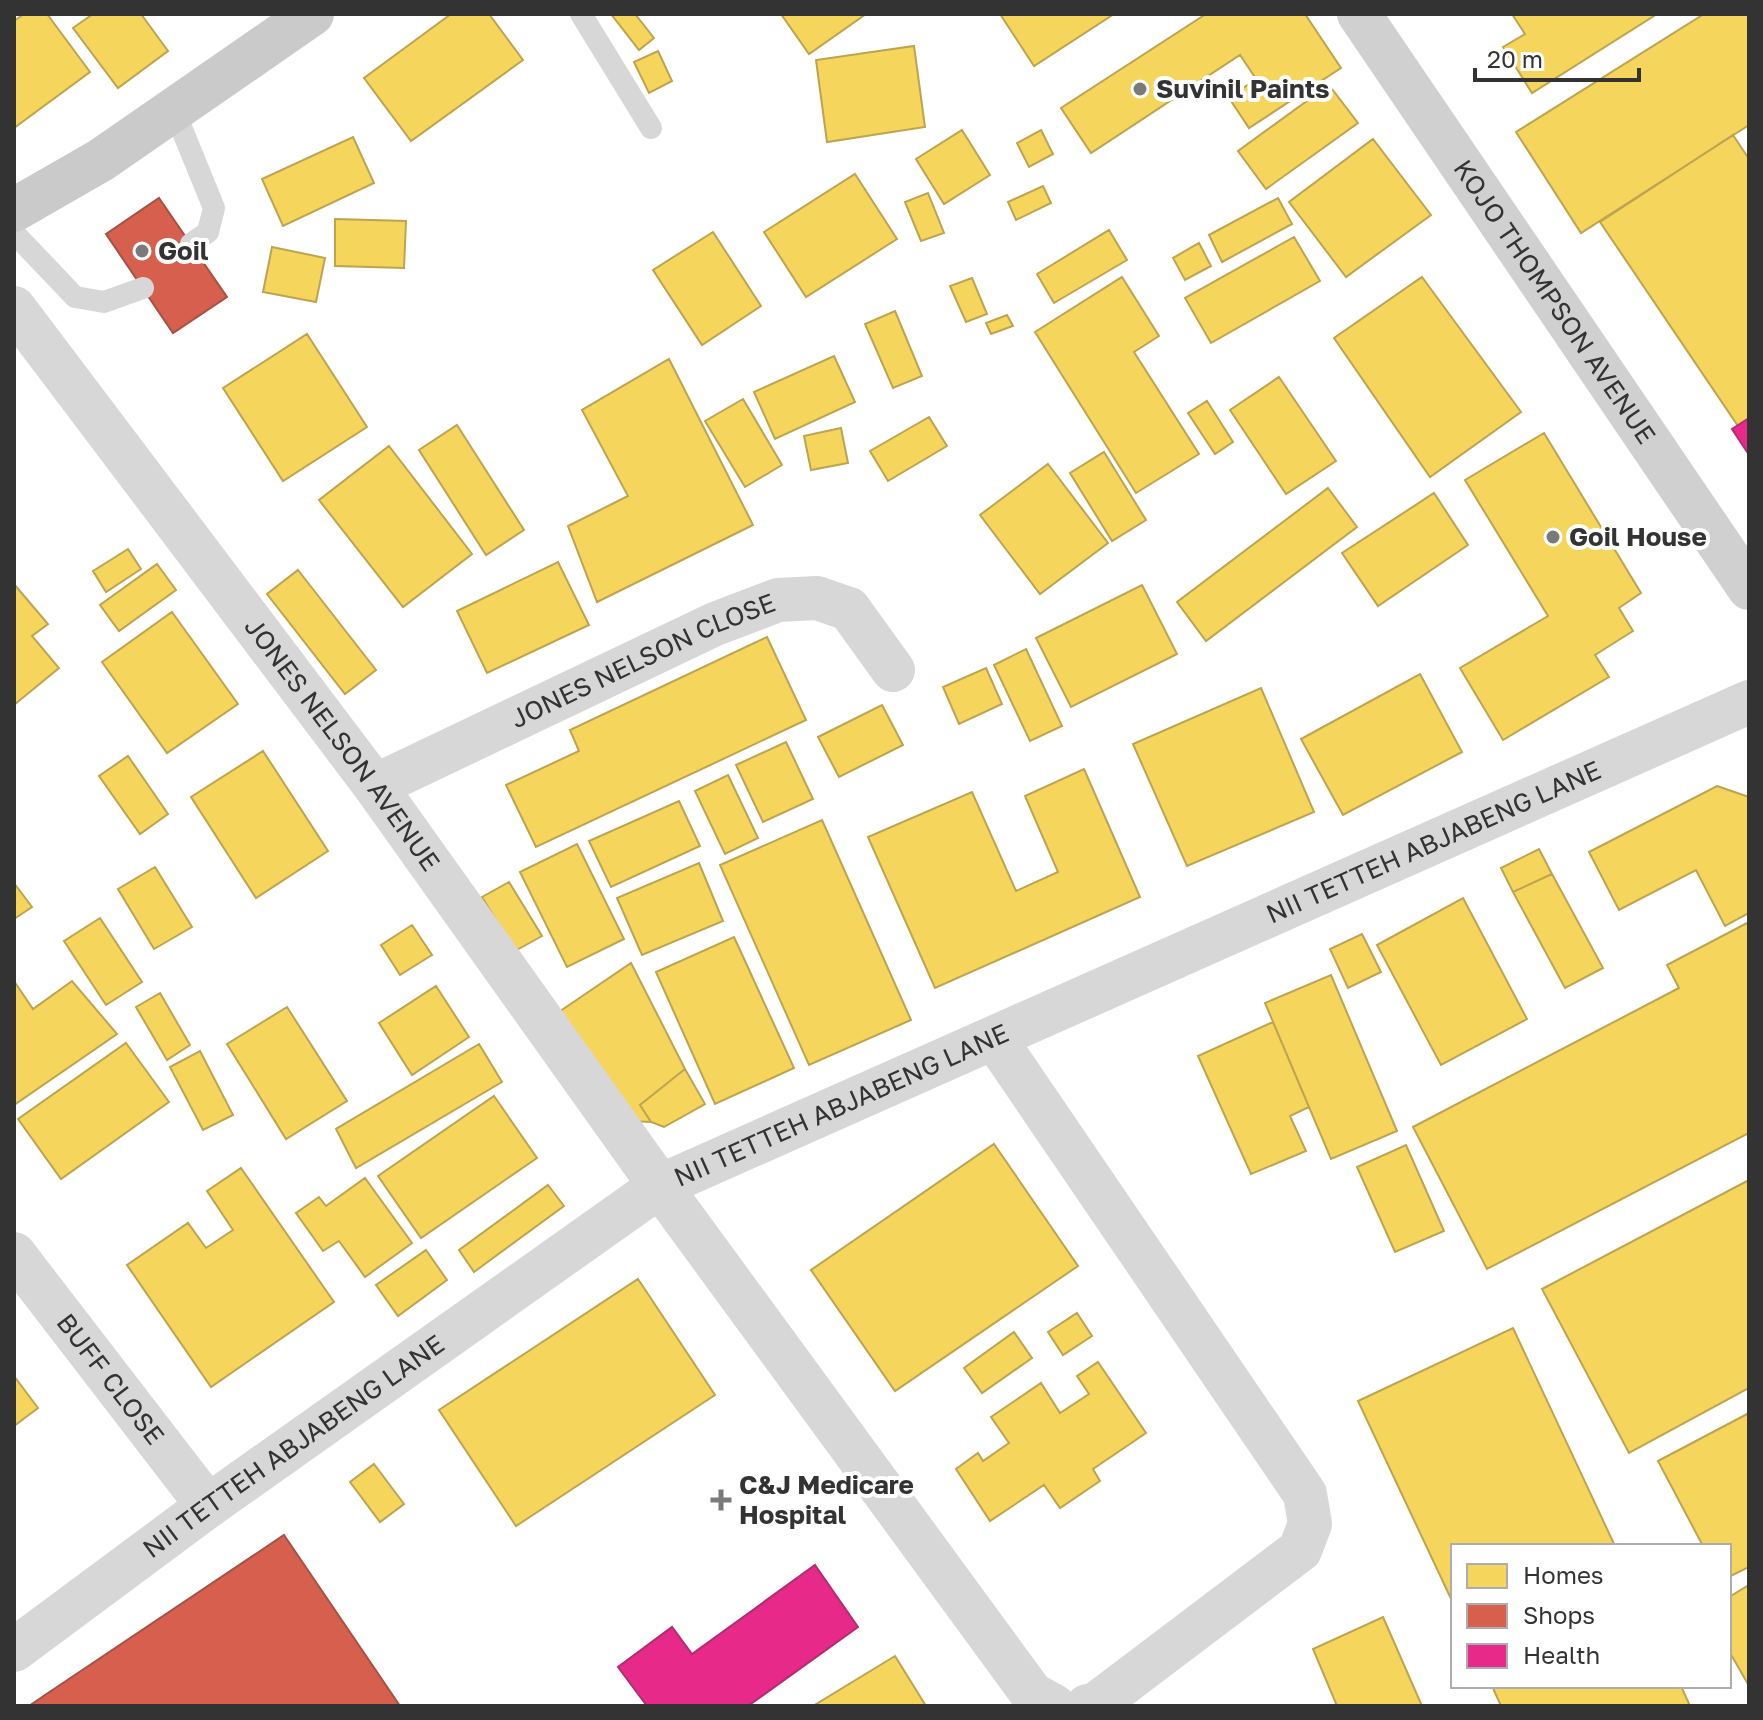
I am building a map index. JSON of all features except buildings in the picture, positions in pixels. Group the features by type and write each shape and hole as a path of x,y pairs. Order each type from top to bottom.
{"main road":[{"path":"14,210 101,160 312,14"},
{"name":"KOJO THOMPSON AVENUE","path":"1359,14 1749,588"}],"street":[{"name":"JONES NELSON AVENUE","path":"14,308 375,786 660,1186 1041,1702"},
{"name":"JONES NELSON CLOSE","path":"375,786 715,624 778,600 817,598 849,609 893,670"},
{"name":"NII TETTEH ABJABENG LANE","path":"14,1650 208,1506 660,1186 1749,702"},
{"path":"995,1039 1305,1494 1310,1524 1300,1550 1095,1705 1087,1706"},
{"name":"BUFF CLOSE","path":"14,1254 208,1506"}],"lane":[{"path":"581,14 651,128"},
{"path":"174,110 214,208 208,232 191,244"},
{"path":"14,233 75,297 104,302 143,288"}],"place":[{"name":"Suvinil Paints","path":"1140,89"},
{"name":"Goil","path":"142,251"},
{"name":"Goil House","path":"1553,537"},
{"name":"C&J Medicare Hospital","path":"721,1500"}]}
